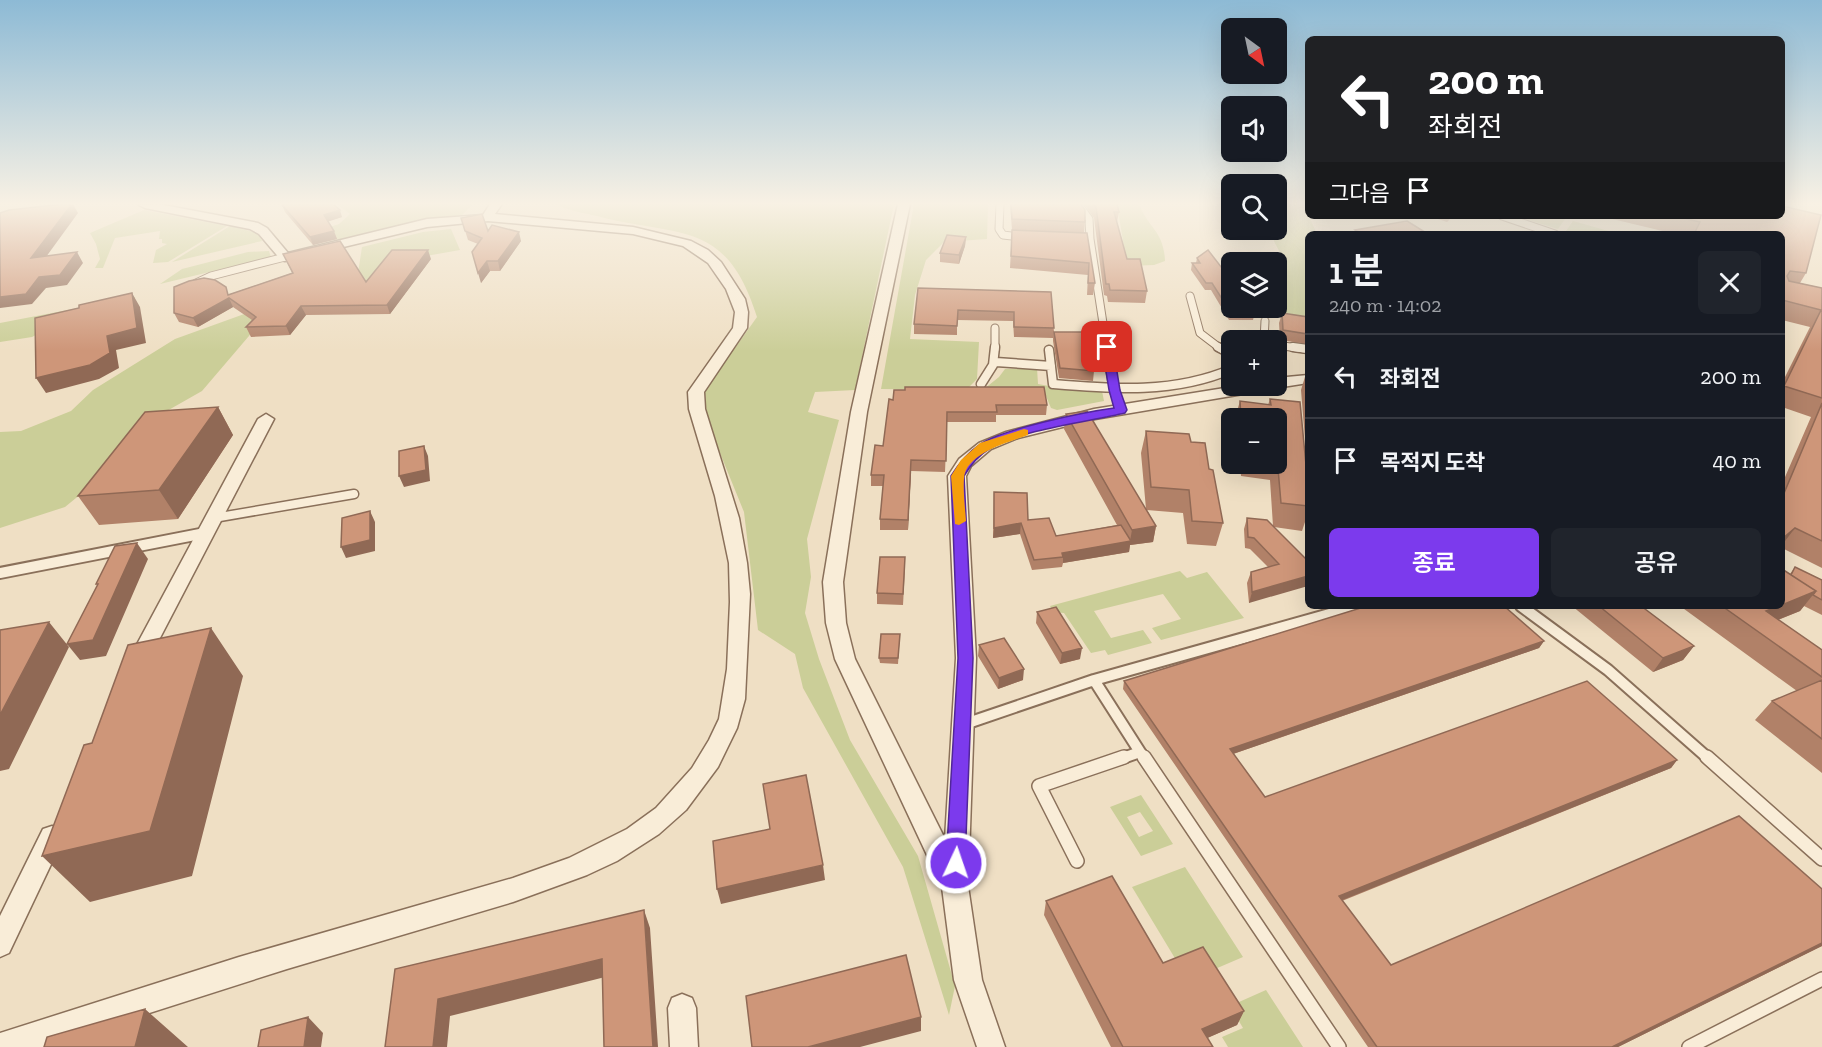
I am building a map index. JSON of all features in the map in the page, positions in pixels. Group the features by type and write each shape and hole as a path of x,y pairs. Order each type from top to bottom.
{"street":[{"path":"281,253 285,257 302,253"},
{"path":"0,1047 190,984 516,887 572,868 636,837 662,818 690,790 726,728 735,699 740,587 735,544 697,409 696,392 740,328 743,317 741,304 730,282 704,253"},
{"path":"893,253 859,412 838,545 833,582 836,623 845,659 955,886"},
{"path":"1287,382 1305,379"},
{"path":"991,1047 968,980 955,886 966,658 957,476 965,463 985,446 1012,435 1094,414 1221,393"},
{"path":"128,682 169,599 266,419"},
{"path":"0,944 61,819"},
{"path":"682,1008 684,1047"}],"lane":[{"path":"1092,253 1114,390 1121,410"},
{"path":"190,285 211,276 285,257"},
{"path":"1190,296 1195,328 1201,337 1221,348"},
{"path":"1265,321 1265,330"},
{"path":"981,384 989,377 996,363 995,328"},
{"path":"1287,346 1305,349"},
{"path":"1049,350 1053,384 1114,390 1156,388 1212,378 1221,374"},
{"path":"996,363 1051,366"},
{"path":"0,573 354,494"},
{"path":"962,724 1094,680 1347,609"},
{"path":"1525,609 1608,670 1822,859"},
{"path":"1094,680 1339,1047"},
{"path":"1077,861 1039,786 1140,752"},
{"path":"1689,1047 1822,980"}],"green space":[{"path":"98,253 109,253 103,268 95,268 100,259"},
{"path":"155,253 183,253 168,262 153,263"},
{"path":"187,253 211,253 172,262"},
{"path":"245,253 270,253 271,257 160,284 182,269"},
{"path":"361,253 444,253 426,256 342,293 261,322 202,391 151,420 120,462 65,507 0,528 0,432 21,431 71,411 93,390 175,339 358,273"},
{"path":"720,253 884,253 855,390 815,392 808,412 839,420 807,539 811,577 805,613 819,659 850,740 918,856 955,986 949,1015 903,867 803,688 795,654 758,630 744,512 707,421 705,392 717,369 757,317 745,285"},
{"path":"905,253 933,253 926,260 915,295 910,339 979,342 977,379 966,390 881,389"},
{"path":"1125,253 1164,253 1165,261 1154,265 1127,266"},
{"path":"1287,253 1305,253 1305,318 1287,316"},
{"path":"135,297 134,305 60,323 32,337 0,342 0,323"},
{"path":"1037,368 1038,384 1065,389 1102,391 1104,401 1057,410 1051,408 1046,396 984,389 1005,369"},
{"path":"1180,571 1187,578 1207,572 1244,618 1161,640 1152,628 1181,619 1163,594 1094,611 1111,638 1143,630 1152,643 1108,655 1105,650 1091,653 1064,613 1054,612 1050,606"},
{"path":"1141,795 1173,844 1141,856 1110,807","holes":["1140,812 1153,831 1139,837 1127,817"]},
{"path":"1185,867 1243,957 1208,972 1176,960 1132,887"},
{"path":"1266,990 1303,1047 1228,1047 1222,1037 1243,1028 1230,1006"}],"building":[{"path":"0,253 35,253 31,258 76,253 60,275 39,277 26,294 0,297"},
{"path":"348,253 366,282 390,253 426,253 387,305 301,306 286,326 246,327 256,317 229,298 193,318 174,313 174,287 204,278 215,280 226,287 228,295 293,273 283,254"},
{"path":"472,253 504,253 498,261 487,261 478,273"},
{"path":"940,253 960,253 959,255"},
{"path":"1011,253 1090,253 1095,283 1088,283 1089,263 1011,256"},
{"path":"1102,253 1125,253 1127,259 1140,259 1147,291 1110,290 1109,284 1106,284"},
{"path":"1204,253 1210,253 1221,267 1221,297 1212,283 1206,283 1192,263 1200,263 1197,258"},
{"path":"1785,253 1811,253 1806,273 1790,271 1787,276 1789,281 1822,288 1822,398 1785,386 1821,310 1785,301"},
{"path":"918,288 1051,292 1054,328 1014,327 1014,312 958,310 957,326 914,324"},
{"path":"132,293 137,328 107,336 110,353 90,365 36,378 35,318"},
{"path":"1287,314 1305,317 1305,334 1283,330 1282,318 1287,318"},
{"path":"1054,332 1087,332 1094,371 1060,368"},
{"path":"905,387 1044,387 1047,405 996,405 997,412 947,412 946,461 911,460 908,520 880,519 884,475 871,475 875,445 883,446 889,399 893,400 894,390 905,390"},
{"path":"1270,399 1300,402 1305,454 1305,506 1281,503 1278,474 1287,474 1287,408 1240,408 1240,401 1271,405"},
{"path":"1822,403 1822,541 1795,528 1785,536 1785,491"},
{"path":"218,407 159,490 78,496 145,412"},
{"path":"1087,411 1156,526 1132,530 1066,414"},
{"path":"1146,431 1189,434 1191,442 1205,443 1209,469 1213,470 1223,523 1192,521 1189,490 1151,487"},
{"path":"424,446 426,470 399,476 399,451"},
{"path":"994,492 1027,493 1028,520 1049,518 1056,536 1121,525 1131,541 1062,553 1063,557 1034,560 1021,523 994,528"},
{"path":"370,511 370,540 341,547 342,518"},
{"path":"1247,518 1267,520 1305,558 1305,577 1252,592 1251,572 1279,564 1254,538 1248,537"},
{"path":"137,543 93,640 67,644 115,546"},
{"path":"880,557 905,557 903,594 877,593"},
{"path":"1795,567 1822,580 1822,600 1813,595 1816,591 1791,575"},
{"path":"1785,571 1816,591 1785,604"},
{"path":"1056,607 1082,648 1062,653 1037,612"},
{"path":"1357,609 1507,609 1544,641 1230,749 1265,797 1587,681 1677,760 1339,896 1391,965 1739,816 1822,889 1822,943 1612,1047 1377,1047 1124,681"},
{"path":"1603,609 1645,609 1694,646 1663,658"},
{"path":"1726,609 1771,609 1766,611 1822,650 1822,677"},
{"path":"49,622 0,715 0,630"},
{"path":"211,628 150,831 42,856 84,745 92,743 128,645"},
{"path":"881,634 900,634 898,658 879,658"},
{"path":"1004,638 1024,669 999,678 979,645"},
{"path":"1822,680 1822,739 1772,701"},
{"path":"806,775 823,865 717,889 713,841 770,829 763,784"},
{"path":"1112,876 1163,963 1203,947 1244,1011 1202,1029 1213,1047 1123,1047 1046,901"},
{"path":"644,910 653,1047 604,1047 602,959 438,999 433,1047 385,1047 395,969"},
{"path":"906,955 921,1017 808,1047 752,1047 746,996"},
{"path":"145,1009 135,1047 44,1047 47,1037"},
{"path":"308,1017 304,1047 258,1047 261,1030"}],"slow traffic":[{"path":"959,521 957,476 965,463 985,446 1024,432"}],"route":[{"path":"956,863 966,658 957,476 965,463 985,446 1012,435 1094,414 1121,410 1116,399 1107,347"}]}
